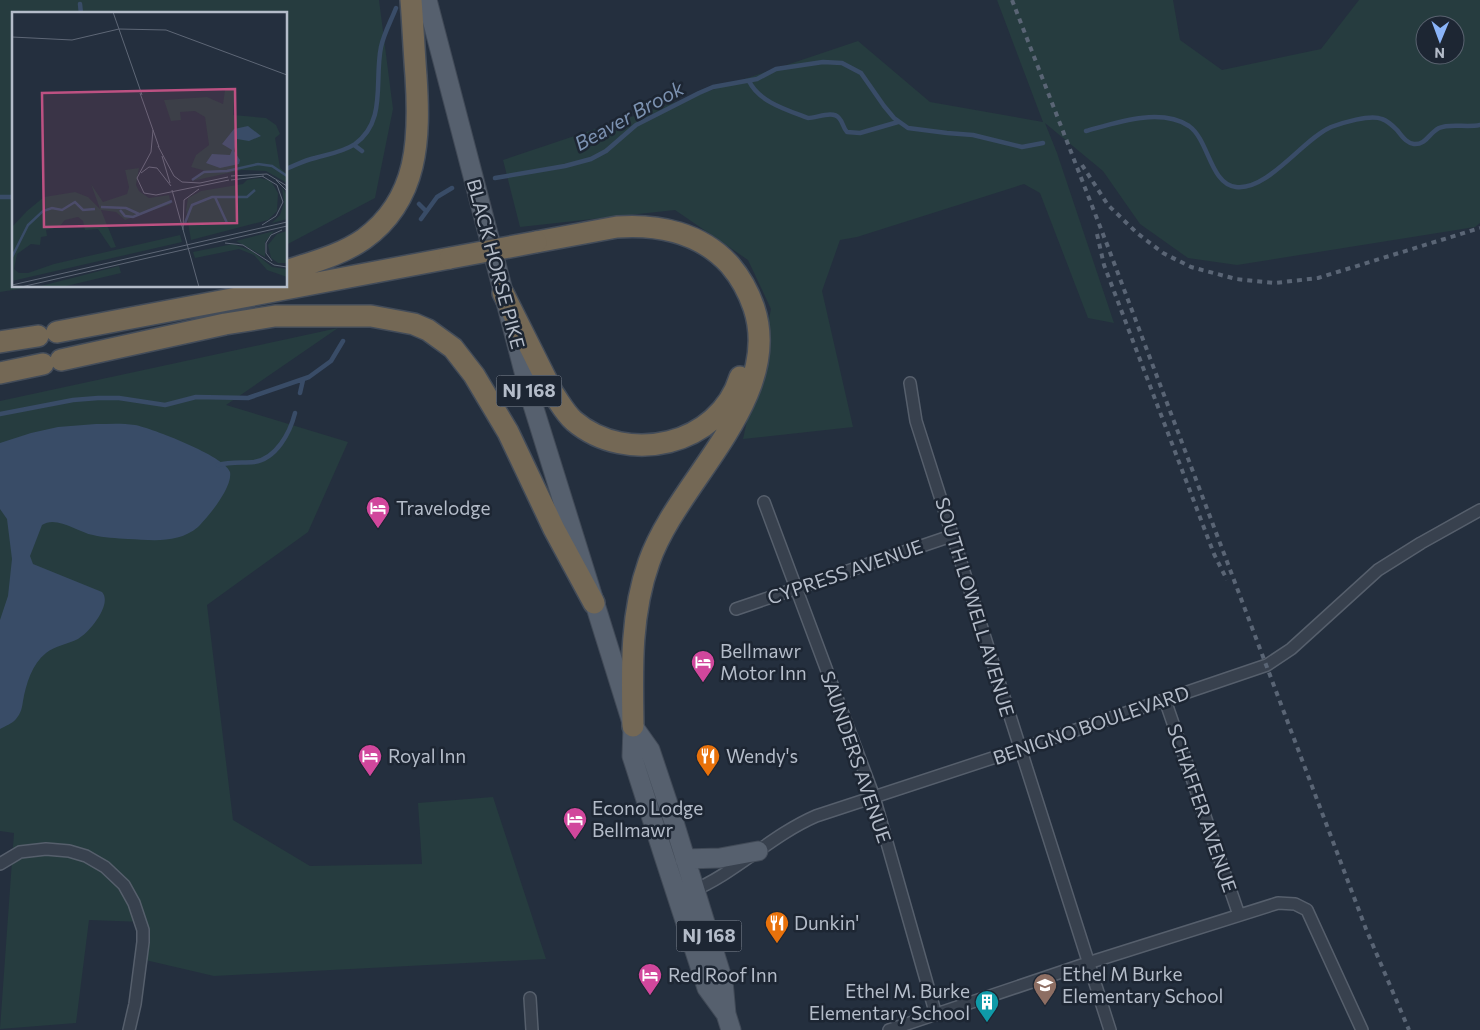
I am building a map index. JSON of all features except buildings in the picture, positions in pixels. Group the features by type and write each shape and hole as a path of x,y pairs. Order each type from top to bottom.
{"highway":[{"path":"288,270 333,255 363,239 384,221 393,210 407,184 415,153 418,118 411,0"},
{"path":"159,339 222,312 241,307 536,247 617,227 654,227 688,236 712,249 732,268 746,290 758,326 758,359 753,380 746,397 729,428 673,513 649,562 640,595 632,655 633,726"},
{"path":"503,293 553,394 563,409 589,431 620,443 651,446 682,438 697,431 721,410 738,382 745,354 746,341 738,303 731,290 714,269 703,260 675,245 645,239 614,239 536,247"},
{"path":"0,342 170,310 452,263"},
{"path":"170,310 232,288"},
{"path":"0,373 225,324 275,316 372,316 414,324 428,330 453,348 464,360 494,407 554,529 594,603"}],"main road":[{"name":"BLACK HORSE PIKE","path":"427,0 532,402 633,726 650,750 695,890 723,981 728,1022"},
{"name":"BLACK HORSE PIKE","path":"633,726 632,756 707,988 728,1022"},
{"path":"685,859 720,858 758,851"}],"street":[{"name":"SOUTH LOWELL AVENUE","path":"910,382 916,421 954,535 1110,1030"},
{"name":"SAUNDERS AVENUE","path":"764,502 874,797 936,1015"},
{"name":"BENIGNO BOULEVARD","path":"678,898 733,870 798,824 829,811 1020,749 1267,665 1291,649 1378,570 1480,510"},
{"name":"CYPRESS AVENUE","path":"736,609 954,535"},
{"name":"SCHAFFER AVENUE","path":"1165,700 1239,916"},
{"path":"0,864 20,852 46,850 69,852 86,856 105,867 124,885 134,903 143,930 135,1004 130,1030"},
{"path":"889,1030 1088,963 1278,903 1295,904 1307,910 1362,1030"},
{"path":"530,998 532,1030"}],"green space":[{"path":"0,0 379,0 393,109 375,198 288,244 288,12 12,12 12,288 25,288 0,292"},
{"path":"997,0 1173,0 1180,40 1222,70 1321,49 1359,0 1480,0 1480,223 1475,227 1237,265 1188,258 1140,224 1103,171 1045,123 1057,153 1114,323 1088,318 1040,193 1024,184 857,237 840,240 822,291 853,427 743,439 771,309 748,260 675,210 520,227 503,160 858,41 930,102 1043,122"},
{"path":"338,328 226,405 348,442 308,532 207,605 233,820 310,866 422,864 418,803 493,797 546,959 214,976 141,959 143,922 89,920 76,1023 0,1029 14,833 0,831 0,401"}],"water":[{"path":"96,424 135,425 156,431 202,451 215,458 230,472 228,486 198,527 173,539 155,540 106,537 87,533 60,523 48,522 42,525 30,556 33,564 102,592 105,597 104,604 98,618 83,636 53,649 41,658 30,675 19,715 13,722 0,729 0,620 8,596 12,559 7,519 0,509 0,443 58,427"}],"waterway":[{"path":"80,4 81,12"},
{"path":"288,168 346,149 365,135 372,124 375,112 381,47 396,8"},
{"name":"Beaver Brook","path":"495,178 565,166 591,159 606,151 636,125 713,87 757,79 776,69 823,62 842,63 861,73 894,118 908,128 973,135 1022,147 1043,143"},
{"path":"749,81 759,95 791,112 808,118 829,114 836,116 847,132 860,133 898,122"},
{"name":"Beaver Brook","path":"1086,131 1138,118 1151,117 1177,120 1189,126 1196,133 1220,178 1227,184 1236,187 1248,186 1260,181 1273,173 1320,133 1349,121 1363,118 1382,119 1392,125 1406,141 1414,144 1422,143 1439,128 1480,125"},
{"path":"354,145 362,151"},
{"name":"Beaver Brook","path":"421,219 437,197 452,188"},
{"path":"0,197 12,197"},
{"path":"419,204 426,211"},
{"name":"Beaver Brook","path":"0,414 73,400 98,398 119,398 165,405 196,397 248,398 309,377 331,361 343,341"},
{"path":"300,393 303,380"},
{"path":"218,465 254,462 269,456 286,437 295,413"}],"railway":[{"path":"1012,0 1108,247 1366,929 1409,1030"},
{"path":"1082,165 1108,205 1137,233 1163,253 1191,267 1236,279 1275,283 1318,278 1480,228"},
{"path":"1097,234 1104,265 1214,554 1227,580"}],"place":[{"name":"Travelodge","path":"378,529"},
{"name":"Bellmawr Motor Inn","path":"703,683"},
{"name":"Royal Inn","path":"370,777"},
{"name":"Wendy's","path":"708,777"},
{"name":"Econo Lodge Bellmawr","path":"575,840"},
{"name":"Dunkin'","path":"777,944"},
{"name":"Red Roof Inn","path":"650,996"},
{"name":"Ethel M Burke Elementary School","path":"1045,1006"},
{"name":"Ethel M. Burke Elementary School","path":"987,1023"}]}
